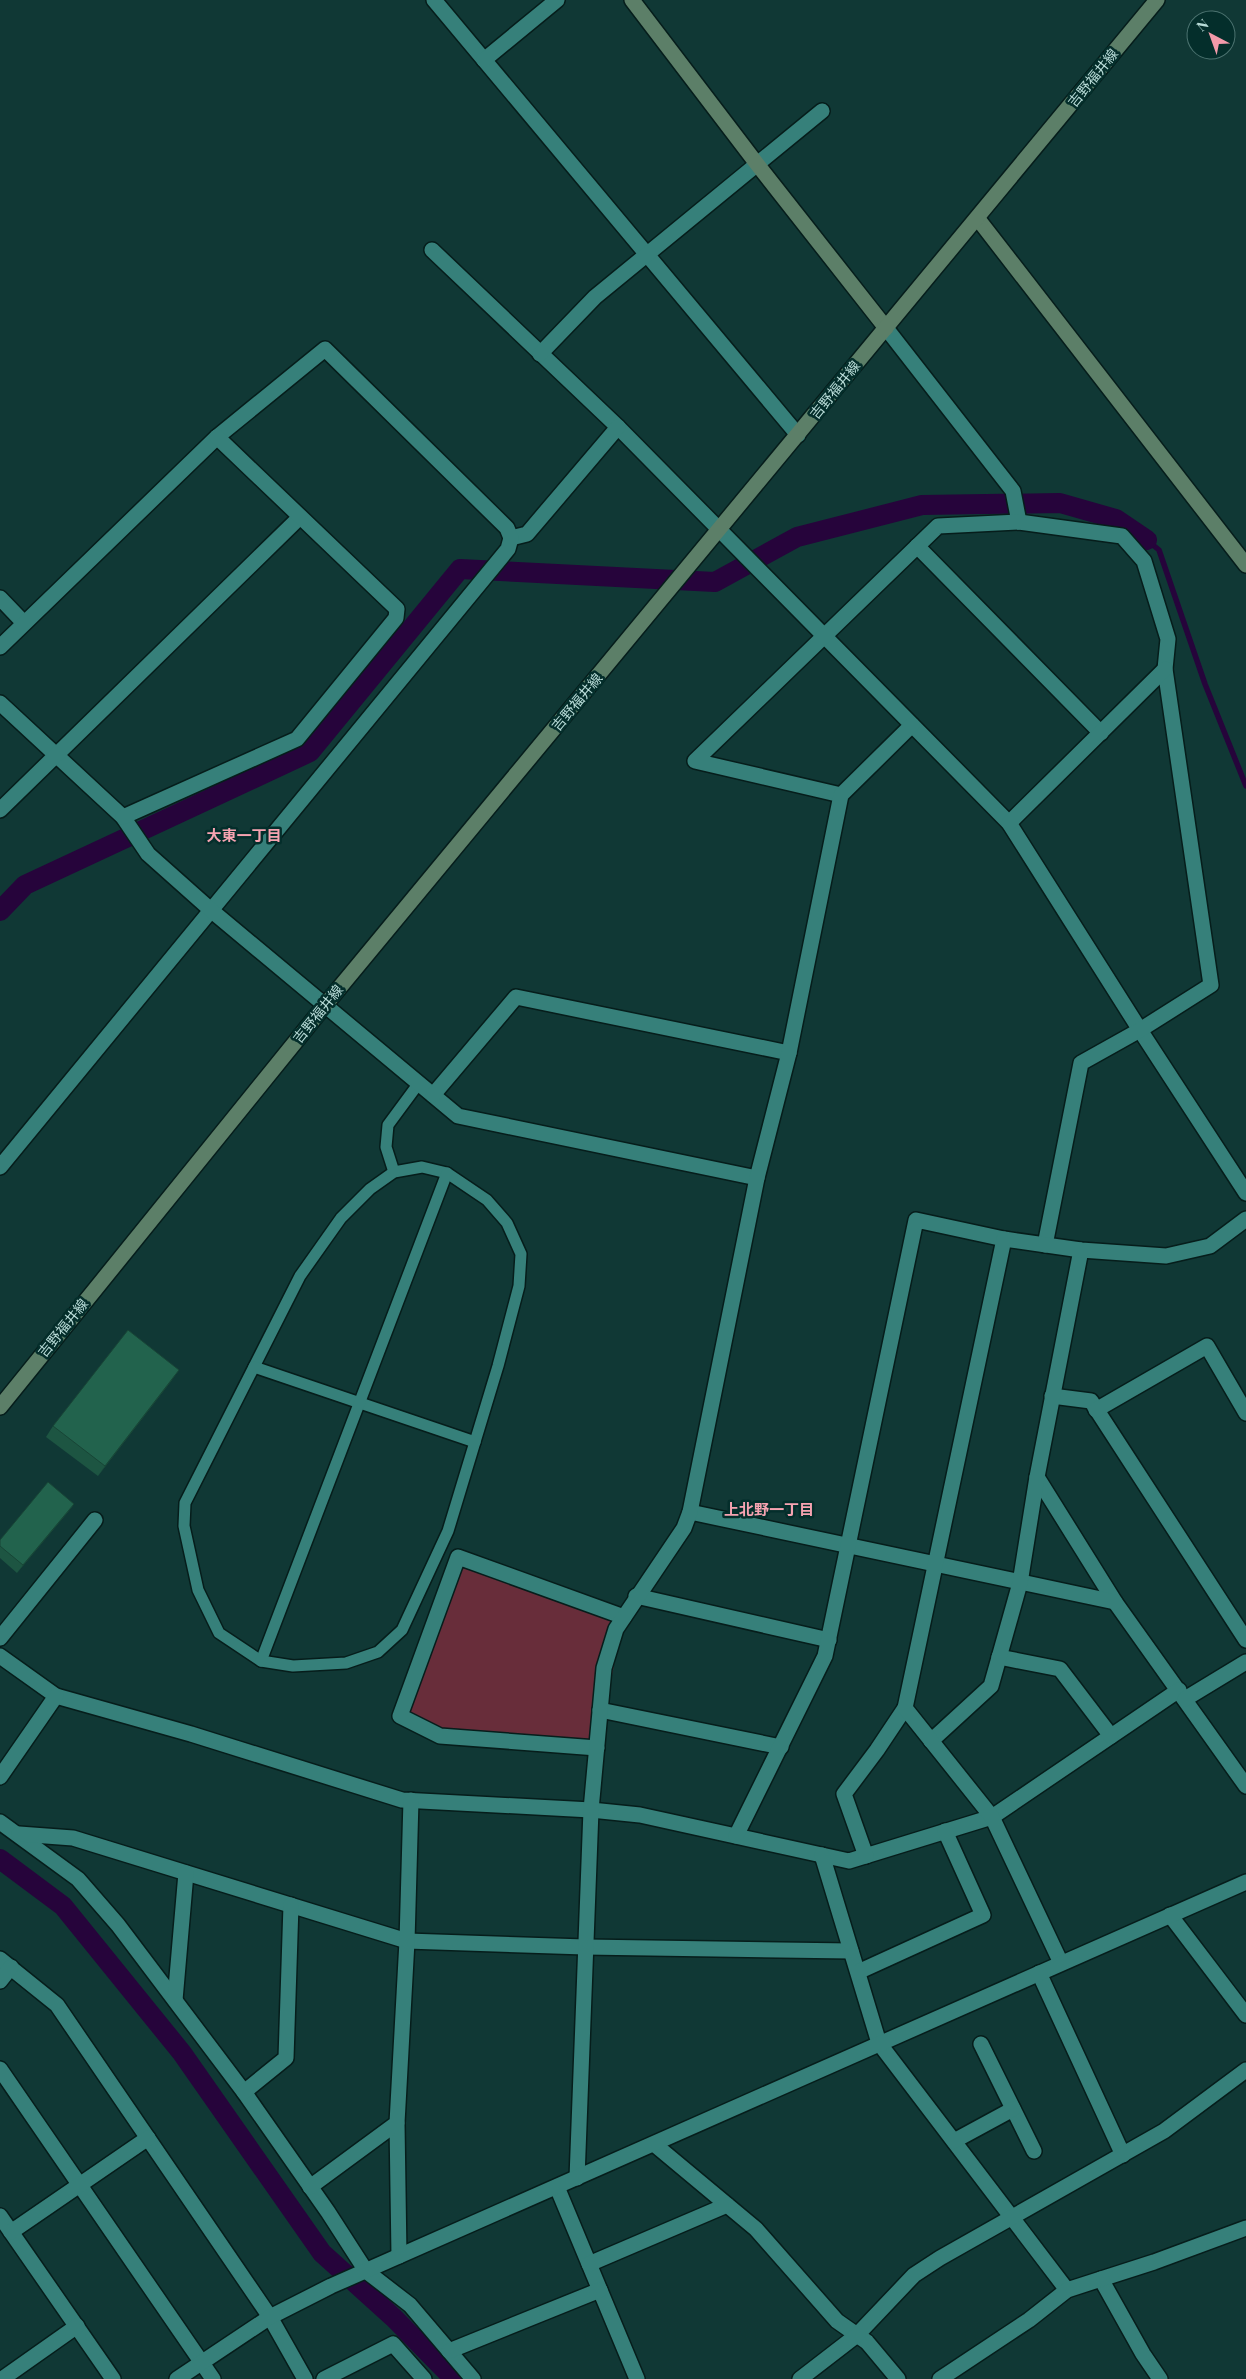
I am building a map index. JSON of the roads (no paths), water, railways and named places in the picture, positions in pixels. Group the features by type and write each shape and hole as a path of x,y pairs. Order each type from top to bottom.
{"main road":[{"path":"632,0 757,164 886,328"},
{"name":"吉野福井線","path":"0,1407 326,1004 978,218 1156,0"},
{"path":"978,218 1246,564"}],"street":[{"path":"434,0 798,435"},
{"path":"484,60 557,0"},
{"path":"540,354 595,297 822,111"},
{"path":"432,250 618,427 1009,824 1246,1193"},
{"path":"886,328 1013,491 1019,522"},
{"path":"0,646 217,437 326,349 507,528 511,538 508,549 0,1167"},
{"path":"511,538 527,534 618,427"},
{"path":"123,817 297,740 396,618 397,609 217,437"},
{"path":"0,810 300,517"},
{"path":"841,795 695,761 938,526 1019,522 1122,536 1144,561 1168,639 1165,669 1211,985 1140,1030 1081,1063 1045,1245"},
{"path":"917,546 1101,733"},
{"path":"0,598 24,623"},
{"path":"1009,824 1165,669"},
{"path":"0,703 123,817 148,854 212,911 326,1004 458,1116 757,1178"},
{"path":"577,2178 584,1947 591,1810 604,1668 616,1629 636,1596 684,1528 690,1512 757,1178 789,1053 841,795 912,725"},
{"path":"433,1095 516,997 789,1053"},
{"path":"736,1836 826,1656 916,1220 1004,1239 1045,1245 1081,1250 1166,1256 1210,1246 1246,1220"},
{"path":"866,1856 844,1794 878,1750 905,1708 1004,1239"},
{"path":"931,1740 990,1686 999,1657 1020,1583 1037,1477 1081,1250"},
{"path":"1096,1410 1207,1346 1246,1413"},
{"path":"1052,1396 1091,1401 1246,1640"},
{"path":"1037,1477 1115,1602 1246,1786"},
{"path":"690,1512 1115,1602"},
{"path":"0,1638 95,1520"},
{"path":"596,1748 440,1736 400,1716 458,1557 624,1617"},
{"path":"636,1596 829,1640"},
{"path":"0,1656 56,1696 190,1734 402,1800 591,1810 640,1815 849,1861 992,1817 1111,1736 1182,1695 1246,1662"},
{"path":"999,1657 1060,1669 1111,1736"},
{"path":"0,1777 56,1696"},
{"path":"905,1708 992,1817 1061,1963"},
{"path":"600,1710 781,1747"},
{"path":"400,2256 397,2122 407,1941 411,1800"},
{"path":"0,1822 19,1834 78,1879 118,1925 244,2092 310,2187 360,2273 410,2305 473,2379"},
{"path":"858,1972 983,1914 945,1831"},
{"path":"19,1834 73,1838 407,1941 584,1947 851,1950"},
{"path":"822,1855 879,2043 1067,2290"},
{"path":"175,2000 186,1873"},
{"path":"177,2379 270,2317 332,2286 1246,1882"},
{"path":"244,2092 286,2058 291,1905"},
{"path":"1170,1915 1246,2016"},
{"path":"0,1981 5,1963 57,2005 270,2317 305,2379"},
{"path":"1039,1973 1123,2155"},
{"path":"981,2044 1034,2151"},
{"path":"0,2069 213,2379"},
{"path":"800,2379 856,2335 914,2275 940,2258 1164,2131 1246,2070"},
{"path":"954,2141 1013,2109"},
{"path":"310,2187 397,2122"},
{"path":"11,2232 148,2138"},
{"path":"654,2144 756,2229 837,2321 867,2342 898,2379"},
{"path":"557,2187 637,2379"},
{"path":"589,2264 727,2205"},
{"path":"0,2216 113,2379"},
{"path":"940,2379 959,2374 1067,2290 1154,2262 1246,2228"},
{"path":"1101,2279 1160,2379"},
{"path":"449,2351 600,2290"},
{"path":"2,2379 77,2326"},
{"path":"324,2379 393,2344 424,2379"}],"lane":[{"path":"394,1172 386,1146 388,1124 418,1083"},
{"path":"422,1167 447,1173 487,1200 507,1223 521,1254 519,1286 448,1532 402,1630 378,1652 346,1663 293,1666 261,1661 219,1632 198,1590 184,1526 185,1503 300,1276 336,1225 370,1188 394,1172 422,1167"},
{"path":"261,1661 447,1173"},
{"path":"254,1368 475,1442"}],"waterway":[{"path":"0,911 25,885 310,752 460,569 715,582 797,537 922,505 1060,503 1116,519 1147,540"},
{"path":"1147,540 1159,550 1205,684 1246,786"},
{"path":"0,1859 63,1906 182,2053 322,2253 394,2318 454,2379"}],"district":[{"name":"大東一丁目","path":"244,836"},
{"name":"上北野一丁目","path":"769,1510"}]}
